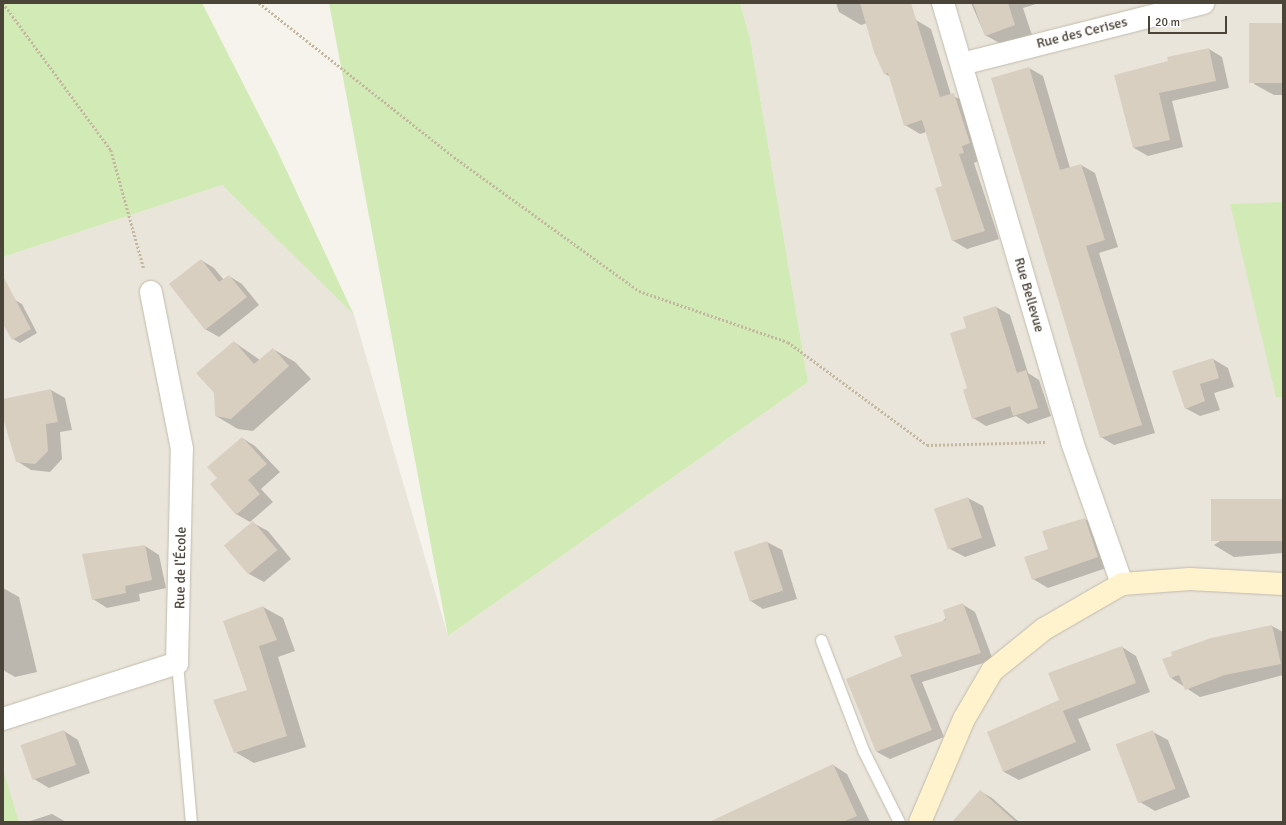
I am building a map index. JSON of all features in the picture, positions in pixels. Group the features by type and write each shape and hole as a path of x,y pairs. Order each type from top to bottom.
{"main road":[{"path":"920,822 964,719 992,671 1044,629 1122,584 1190,579 1283,584"}],"street":[{"name":"Rue Bellevue","path":"943,3 1072,442 1122,584"},
{"name":"Rue des Cerises","path":"962,64 1203,3"},
{"name":"Rue de l'École","path":"151,292 182,449 177,663"},
{"path":"3,719 177,663"}],"lane":[{"path":"821,640 863,750 899,822"},
{"path":"177,663 191,822"}],"path":[{"path":"3,3 111,150 151,292"},
{"path":"259,3 454,157 639,291 788,342 927,446 1072,442"}],"shaded area":[{"path":"740,3 1283,3 1283,822 3,822 3,257 222,185 354,315 448,636 808,382 750,38"}],"green space":[{"path":"3,3 202,3 276,148 354,315 222,185 3,257"},
{"path":"329,3 740,3 750,38 808,382 448,636"},
{"path":"1283,202 1283,397 1276,397 1230,204"},
{"path":"3,770 19,822 3,822"}],"building":[{"path":"860,3 911,3 940,97 954,93 970,143 962,146 964,153 959,154 985,231 952,241 935,188 942,186 922,120 904,126 888,73 884,74 874,52"},
{"path":"973,3 1008,3 1015,25 985,36"},
{"path":"1249,23 1283,23 1283,83 1249,83"},
{"path":"1209,48 1216,81 1159,93 1170,140 1133,148 1114,75 1168,61 1167,57"},
{"path":"1029,67 1060,170 1081,164 1105,240 1086,246 1142,425 1100,438 991,78"},
{"path":"201,259 219,282 229,275 247,297 205,330 169,284"},
{"path":"3,276 31,329 12,340 3,324"},
{"path":"996,306 1017,373 1026,370 1038,408 1013,416 1010,406 972,419 963,390 967,388 950,333 966,328 963,317"},
{"path":"234,341 254,364 273,348 289,366 231,419 215,416 214,393 196,373"},
{"path":"1213,358 1219,378 1200,384 1205,401 1185,409 1172,371"},
{"path":"51,389 58,422 46,424 48,451 35,464 16,462 3,418 3,399"},
{"path":"242,437 267,464 248,480 260,494 236,515 210,484 217,478 207,467"},
{"path":"968,497 982,538 948,549 934,509"},
{"path":"1211,499 1283,499 1283,541 1211,541"},
{"path":"1085,518 1098,557 1032,580 1024,557 1048,549 1042,531"},
{"path":"253,521 277,550 248,575 224,545"},
{"path":"767,541 783,590 750,601 734,552"},
{"path":"145,545 152,580 125,586 126,593 92,600 82,554"},
{"path":"963,603 981,653 910,675 932,730 876,752 846,679 902,656 894,636 946,620 943,610"},
{"path":"263,606 277,640 259,646 287,736 234,753 213,700 247,690 223,621"},
{"path":"1272,625 1281,664 1225,675 1185,690 1179,675 1170,678 1162,659 1172,656 1171,652 1211,638"},
{"path":"1122,646 1136,683 1063,711 1076,742 1003,772 987,732 1059,700 1048,673"},
{"path":"64,730 76,765 33,780 21,745"},
{"path":"1153,730 1176,789 1138,803 1116,744"},
{"path":"833,764 857,816 843,822 709,822"},
{"path":"980,790 1016,822 952,822"}]}
